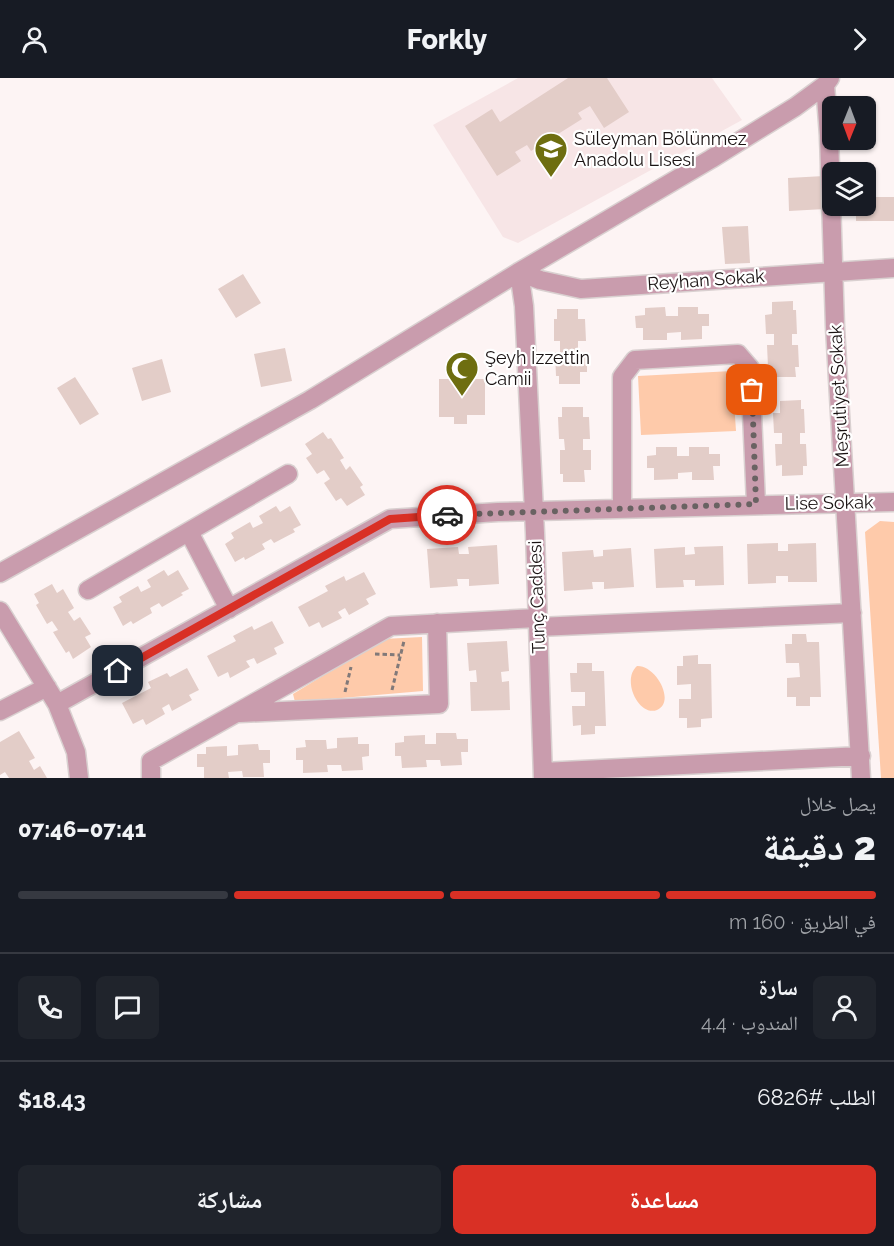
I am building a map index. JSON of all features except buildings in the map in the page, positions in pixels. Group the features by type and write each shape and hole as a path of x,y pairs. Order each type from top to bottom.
{"street":[{"path":"0,573 310,400 519,272 711,159 795,106 827,81"},
{"name":"Meşrutiyet Sokak","path":"827,81 844,504 861,778"},
{"name":"Reyhan Sokak","path":"519,272 540,280 581,289 894,267"},
{"name":"Tunç Caddesi","path":"519,272 524,306 534,512 543,775"},
{"path":"622,509 621,377 635,360 738,354 750,368 756,504"},
{"path":"88,590 288,474"},
{"name":"Lise Sokak","path":"57,704 390,519 756,504 894,502"},
{"path":"189,532 229,609"},
{"path":"0,610 57,704 76,752 79,778"},
{"path":"151,778 151,761 391,626 852,613"},
{"path":"236,714 439,704 437,623"},
{"path":"0,711 46,687"},
{"path":"543,775 861,756"}],"path":[{"path":"388,706 408,625"},
{"path":"341,708 357,645"}],"shaded area":[{"name":"Süleyman Bölünmez Anadolu Lisesi","path":"518,78 712,78 742,120 518,243 503,237 433,125"},
{"path":"732,371 736,431 641,435 638,376"},
{"path":"880,521 894,522 894,778 881,778 865,532"},
{"path":"422,637 423,691 295,702 293,694 383,639"},
{"path":"637,666 651,671 661,685 665,700 657,710 650,711 644,708 634,696 631,680"}],"way so far":[{"path":"447,515 756,504 752,390"}],"place":[{"name":"Süleyman Bölünmez Anadolu Lisesi","path":"551,178"},
{"name":"Şeyh İzzettin Camii","path":"462,397"}],"route":[{"path":"118,671 390,519 447,515"}]}
